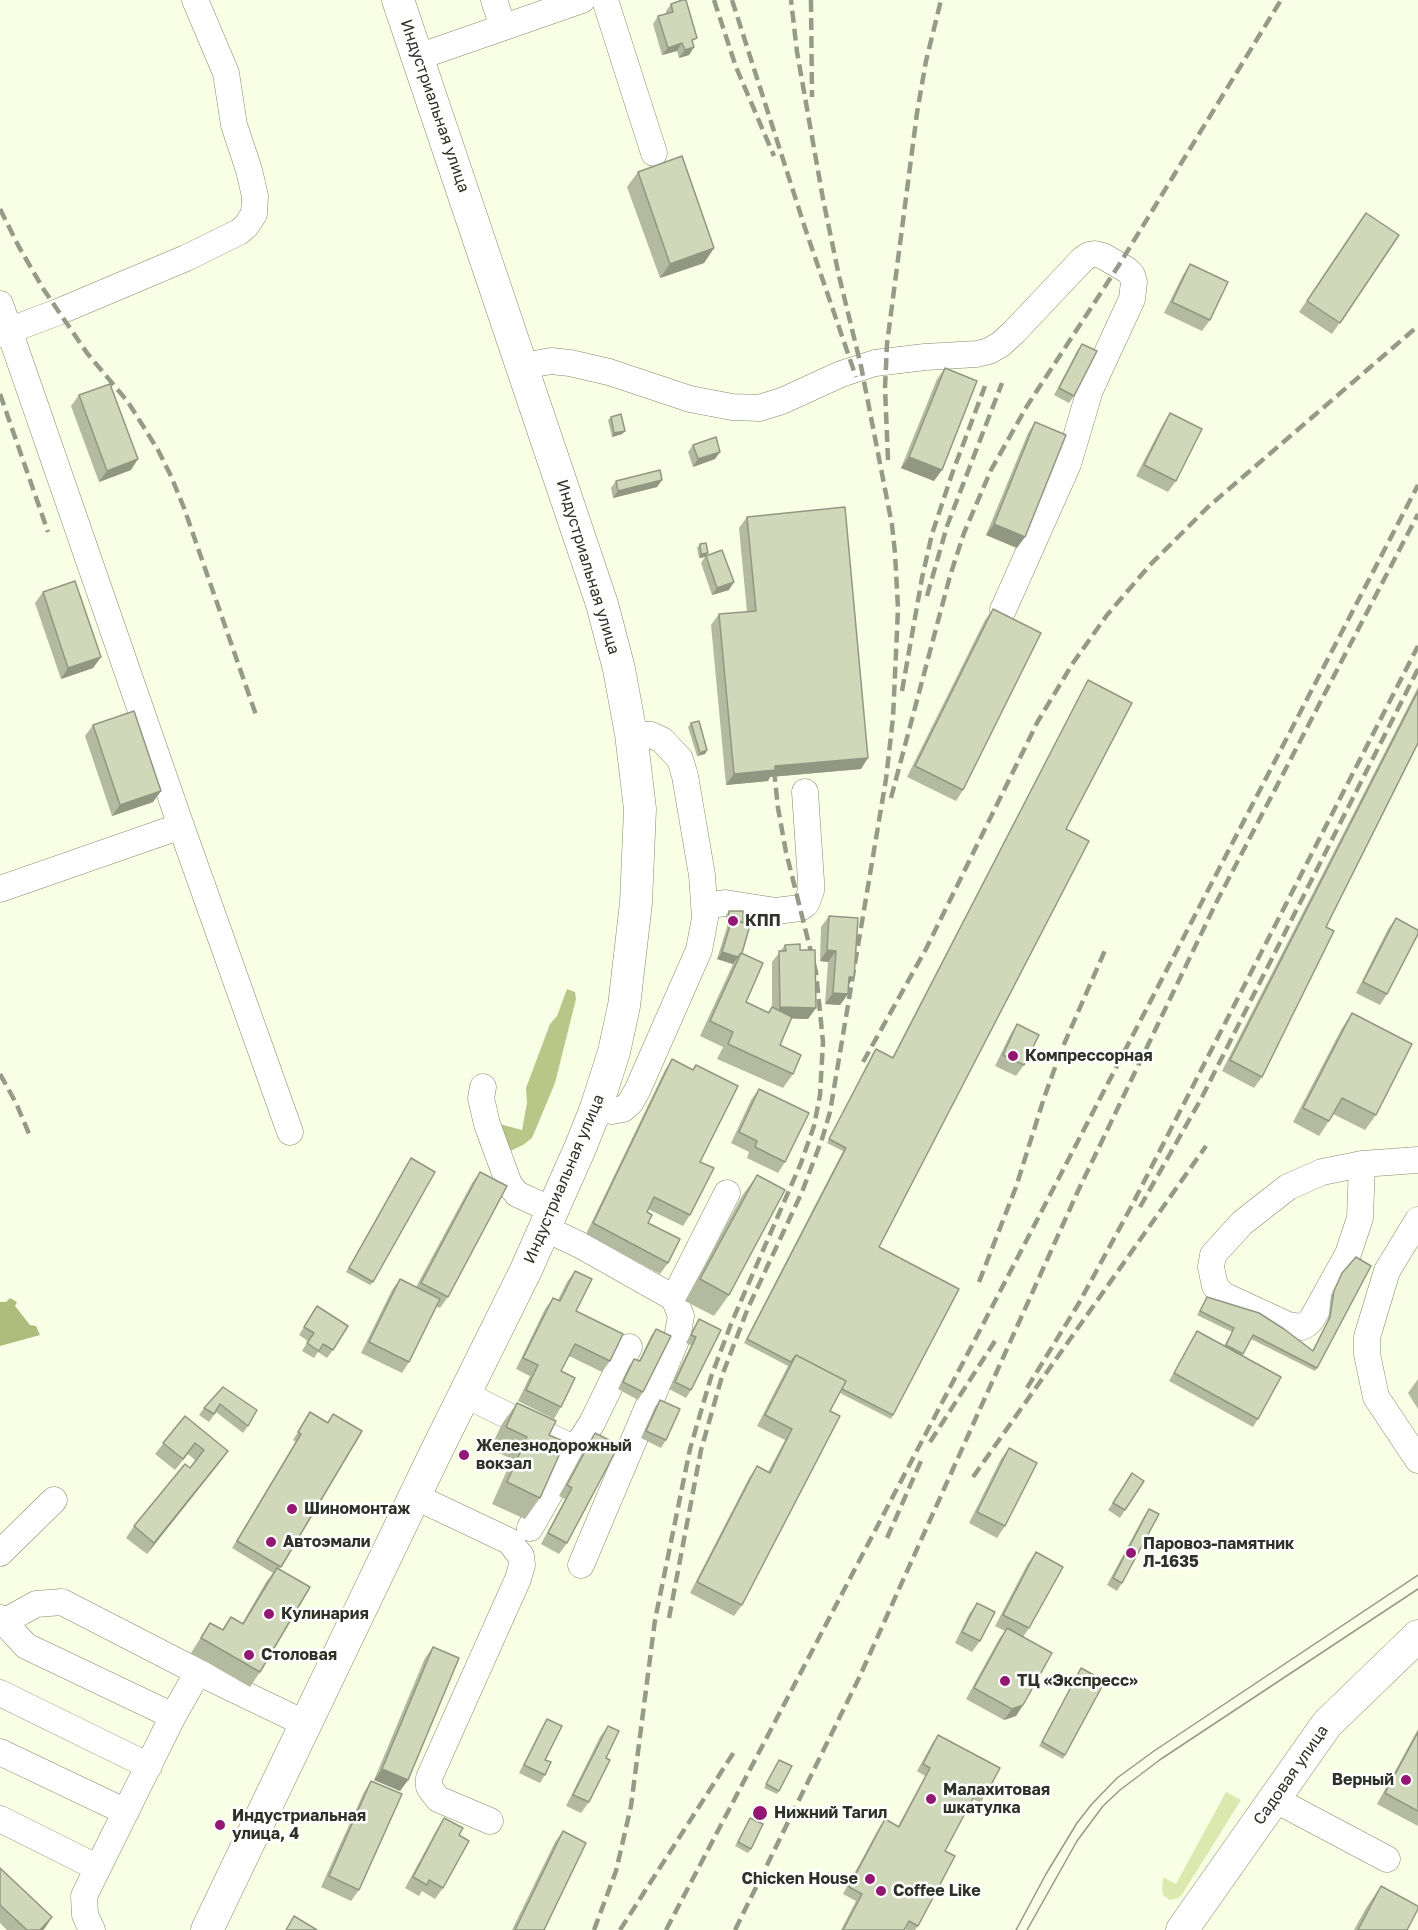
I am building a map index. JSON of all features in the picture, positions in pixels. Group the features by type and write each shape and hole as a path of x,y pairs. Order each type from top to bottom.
{"main road":[{"name":"Индустриальная улица","path":"207,1930 464,1394 526,1270 596,1107 614,1052 624,1006 636,903 640,808 631,734 619,669 602,604 398,0"},
{"name":"Садовая улица","path":"1182,1930 1327,1724 1418,1636"}],"street":[{"path":"5,332 186,258 238,232 246,226 254,214 255,196 234,125 226,73 216,44 195,0"},
{"path":"494,0 503,27"},
{"path":"418,57 582,0"},
{"path":"605,0 654,153"},
{"path":"523,366 551,361 570,363 609,372 690,399 732,407 759,408 875,363 989,351 1014,332 1083,259 1095,254 1103,256 1132,275 1134,282 1132,299 1090,390 1068,464 1003,610"},
{"path":"0,304 5,332 290,1132"},
{"path":"596,1107 622,1109 630,1103 699,950 703,934 705,906 702,875 680,759 662,740 651,735 631,734"},
{"path":"705,906 725,903 776,911 791,910 806,904 811,891 811,881 805,792"},
{"path":"0,889 181,826"},
{"path":"483,1088 481,1098 487,1124 492,1171 580,1245 674,1298 681,1316 677,1338 581,1565"},
{"path":"1362,1164 1360,1218 1351,1245 1312,1319 1307,1324 1296,1327 1288,1325 1223,1295 1215,1286 1211,1267 1213,1255 1242,1223 1288,1187 1322,1172 1362,1164 1418,1161"},
{"path":"674,1298 727,1193"},
{"path":"1414,1237 1387,1271 1367,1337 1366,1354 1376,1397 1418,1460"},
{"path":"530,1528 592,1422 629,1347"},
{"path":"464,1394 575,1449"},
{"path":"416,1497 509,1541 521,1556 522,1564 518,1579 429,1778 429,1787 438,1799 490,1821"},
{"path":"0,1553 54,1500"},
{"path":"173,1716 26,1646 1,1621 36,1604 62,1602 306,1724"},
{"path":"92,1930 85,1915 84,1896 173,1716 198,1672"},
{"path":"0,1693 148,1766"},
{"path":"0,1752 126,1812"},
{"path":"1274,1799 1387,1859"},
{"path":"0,1819 98,1868"}],"shaded area":[{"path":"567,989 575,992 576,999 555,1083 532,1138 506,1153 496,1123 522,1130 527,1103 526,1088 550,1024 557,1016"},
{"path":"10,1298 17,1302 15,1306 30,1325 36,1326 40,1335 0,1346 0,1302 6,1302"},
{"path":"1226,1792 1241,1800 1183,1893 1178,1898 1170,1900 1164,1896 1162,1891 1163,1877 1176,1884"}],"building":[{"path":"686,0 697,38 692,40 694,47 685,50 682,43 668,48 658,16 673,12 671,4"},
{"path":"682,156 714,248 670,264 638,172"},
{"path":"1366,213 1399,235 1340,323 1307,301"},
{"path":"1190,264 1228,282 1210,320 1172,302"},
{"path":"1082,344 1097,351 1074,396 1059,388"},
{"path":"945,368 977,381 942,470 909,457"},
{"path":"110,384 138,459 107,471 79,395"},
{"path":"1170,413 1202,429 1176,481 1144,465"},
{"path":"621,414 625,431 614,433 611,417"},
{"path":"1035,422 1066,435 1025,537 994,524"},
{"path":"716,437 720,452 698,459 693,445"},
{"path":"660,470 662,480 618,491 616,481"},
{"path":"845,507 868,758 775,766 775,770 734,774 719,614 756,611 747,517"},
{"path":"706,543 708,553 701,554 700,544"},
{"path":"722,550 734,582 717,588 706,556"},
{"path":"75,581 101,657 68,668 43,592"},
{"path":"993,609 1041,633 963,790 915,766"},
{"path":"1088,680 1132,703 1066,829 1089,841 879,1247 959,1289 893,1415 842,1389 846,1381 796,1355 791,1362 747,1339 846,1148 829,1139 876,1049 893,1058"},
{"path":"1418,691 1418,743 1326,927 1334,931 1262,1077 1230,1060"},
{"path":"134,711 161,791 120,805 93,725"},
{"path":"699,721 707,750 700,753 691,723"},
{"path":"729,911 743,911 743,923 732,919 729,923"},
{"path":"829,916 858,918 854,977 849,977 848,994 833,993 836,951 827,950"},
{"path":"1396,918 1418,930 1418,934 1387,994 1363,982"},
{"path":"732,919 750,925 742,953 738,957 722,952"},
{"path":"800,944 800,950 815,950 816,1008 780,1007 779,951 786,951 785,945"},
{"path":"741,953 763,963 746,1002 769,1013 772,1007 792,1017 780,1045 801,1055 793,1074 728,1044 733,1032 710,1021"},
{"path":"1352,1013 1412,1044 1376,1115 1342,1098 1329,1121 1303,1108"},
{"path":"1017,1024 1039,1035 1024,1065 1003,1055"},
{"path":"672,1059 693,1070 696,1065 738,1086 700,1162 714,1168 690,1215 654,1197 647,1212 652,1215 648,1223 680,1239 668,1263 593,1223"},
{"path":"759,1089 809,1113 785,1162 755,1147 757,1141 739,1132"},
{"path":"411,1158 435,1172 373,1282 349,1268"},
{"path":"480,1172 507,1186 448,1297 421,1283"},
{"path":"757,1175 785,1190 729,1295 700,1279"},
{"path":"1356,1257 1371,1266 1317,1368 1253,1335 1243,1354 1226,1345 1234,1328 1200,1311 1207,1297 1259,1313 1313,1351 1330,1317 1334,1291 1342,1273"},
{"path":"575,1271 592,1279 576,1311 623,1334 610,1361 575,1344 561,1371 575,1378 561,1407 526,1390 538,1365 523,1358 553,1298 560,1301"},
{"path":"400,1279 440,1299 409,1362 369,1342"},
{"path":"317,1306 348,1326 333,1350 323,1344 319,1351 307,1343 314,1333 304,1327"},
{"path":"699,1319 721,1330 691,1390 675,1382 696,1337 691,1335"},
{"path":"656,1329 671,1336 643,1392 623,1382 634,1359 640,1361"},
{"path":"1197,1331 1281,1377 1258,1419 1174,1373"},
{"path":"796,1355 846,1381 830,1411 840,1416 742,1605 697,1582 757,1466 770,1473 792,1429 765,1415"},
{"path":"223,1387 257,1410 248,1426 220,1404 214,1414 204,1408"},
{"path":"660,1400 680,1409 666,1440 646,1431"},
{"path":"517,1403 556,1421 549,1435 565,1442 540,1498 507,1482 527,1437 506,1427"},
{"path":"310,1412 328,1423 333,1414 362,1431 281,1567 237,1541 301,1434 298,1432"},
{"path":"185,1416 228,1451 154,1543 134,1526 185,1464 190,1468 204,1450 195,1443 183,1459 163,1443"},
{"path":"595,1433 619,1445 567,1543 548,1533 572,1488 567,1485"},
{"path":"1009,1448 1037,1463 1005,1526 977,1512"},
{"path":"1132,1473 1144,1481 1125,1510 1113,1503"},
{"name":"Паровоз-памятник Л-1635","path":"1149,1509 1159,1514 1122,1583 1113,1578"},
{"path":"1036,1552 1063,1567 1029,1628 1003,1615"},
{"path":"277,1568 310,1587 260,1672 201,1638 210,1623 223,1630 231,1617 243,1624"},
{"path":"977,1603 995,1612 980,1641 962,1632"},
{"name":"ТЦ «Экспресс»","path":"1007,1628 1052,1653 1023,1705 1012,1709 974,1688"},
{"path":"433,1647 459,1658 408,1780 382,1769"},
{"path":"1081,1668 1105,1681 1065,1755 1042,1742"},
{"path":"547,1719 562,1726 545,1760 551,1762 545,1775 524,1765"},
{"path":"608,1726 619,1731 606,1758 610,1760 589,1802 573,1795"},
{"path":"1418,1732 1418,1811 1385,1793"},
{"name":"Нижний Тагил","path":"938,1735 1000,1768 985,1796 977,1791 945,1851 955,1856 918,1926 909,1921 904,1930 843,1930 862,1894 849,1887 885,1819 899,1827 930,1768 923,1764"},
{"path":"779,1760 792,1766 779,1791 766,1784"},
{"path":"371,1781 402,1794 359,1890 329,1876"},
{"path":"444,1818 463,1828 459,1835 469,1841 443,1888 429,1880 427,1885 413,1877"},
{"path":"750,1818 763,1824 751,1849 738,1842"},
{"path":"563,1831 586,1843 544,1930 515,1930"},
{"path":"0,1868 52,1917 40,1930 27,1930 0,1905"},
{"path":"1381,1886 1418,1906 1407,1930 1358,1930"},
{"path":"294,1916 317,1930 286,1930"}],"tram line":[{"path":"1016,1930 1077,1823 1117,1778 1418,1575"},
{"path":"1027,1930 1077,1841 1103,1806 1120,1790 1161,1759 1418,1589"}],"railway":[{"path":"714,0 736,67 774,156"},
{"path":"732,0 805,228 856,377"},
{"path":"669,1618 701,1450 723,1373 748,1308 802,1192 830,1112 886,779 893,718 898,609 892,525 861,366 823,199 797,52 791,0"},
{"path":"811,0 812,97"},
{"path":"888,460 885,388 887,344 917,113 926,61 941,0"},
{"path":"891,798 950,576 964,533 991,470 1027,406 1119,265 1281,0"},
{"path":"0,209 44,290 87,353 128,402 158,450 184,508 256,715"},
{"path":"863,1062 926,949 1038,721 1073,663 1107,615 1150,565 1208,507 1418,326"},
{"path":"927,596 947,526 1002,383"},
{"path":"902,691 932,534 985,386"},
{"path":"0,394 48,532"},
{"path":"666,1930 1418,485"},
{"path":"735,1930 859,1678 1078,1191 1216,903 1418,514"},
{"path":"1027,1388 1079,1303 1130,1209 1418,646"},
{"path":"1140,1207 1201,1099 1418,669"},
{"path":"594,1930 616,1871 631,1806 655,1620 690,1449 711,1377 731,1324 801,1163 814,1126 820,1095 823,1042 816,972 786,852 773,761"},
{"path":"979,1282 1016,1187 1061,1051 1106,948"},
{"path":"0,1074 30,1136"},
{"path":"973,1477 1206,1146"},
{"path":"930,1442 995,1341"},
{"path":"887,1538 921,1461"},
{"path":"620,1930 734,1752"}],"place":[{"name":"КПП","path":"733,921"},
{"name":"Компрессорная","path":"1013,1056"},
{"name":"Железнодорожный вокзал","path":"464,1455"},
{"name":"Шиномонтаж","path":"292,1509"},
{"name":"Автоэмали","path":"271,1542"},
{"name":"Паровоз-памятник Л-1635","path":"1131,1553"},
{"name":"Кулинария","path":"269,1614"},
{"name":"Столовая","path":"249,1655"},
{"name":"ТЦ «Экспресс»","path":"1005,1681"},
{"name":"Верный","path":"1406,1780"},
{"name":"Малахитовая шкатулка","path":"931,1799"},
{"name":"Нижний Тагил","path":"760,1813"},
{"name":"Индустриальная улица, 4","path":"220,1825"},
{"name":"Chicken House","path":"870,1879"},
{"name":"Coffee Like","path":"881,1891"}]}
